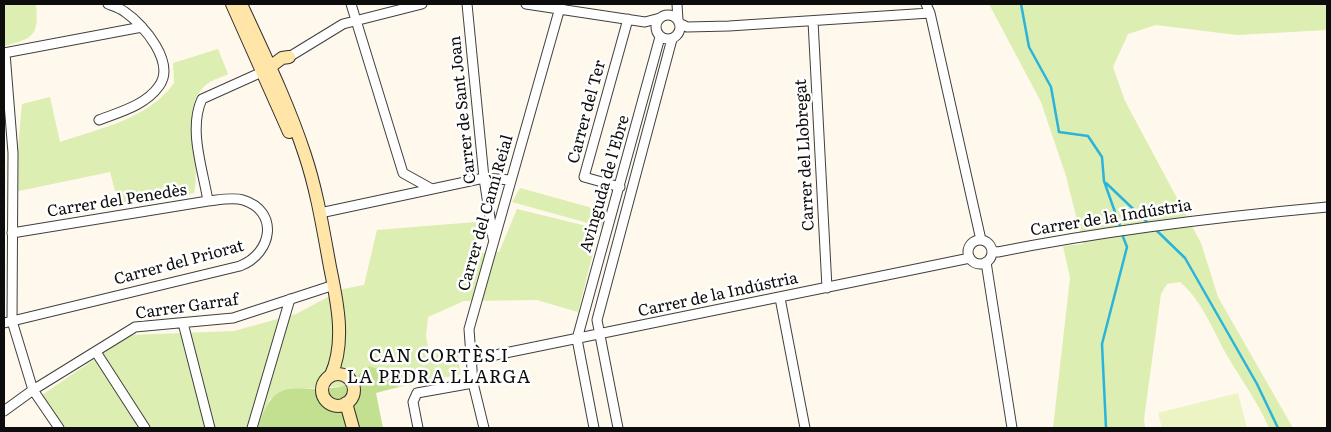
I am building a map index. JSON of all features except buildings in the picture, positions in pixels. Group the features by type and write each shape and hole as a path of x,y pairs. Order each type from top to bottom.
{"street":[{"path":"99,120 142,102 160,86 165,69 155,43 142,27 125,11 108,4"},
{"path":"232,4 266,69 277,83 298,135 309,169 334,285 339,325 337,375"},
{"path":"241,4 254,32 266,69"},
{"path":"241,4 243,20 285,114 289,132 300,159 309,169"},
{"path":"351,4 403,172 430,188"},
{"path":"266,69 327,33 357,19 422,4"},
{"name":"Carrer de Sant Joan","path":"467,4 484,178 494,243"},
{"path":"526,4 560,6 645,22 664,16 681,25 930,13"},
{"name":"Avinguda de l'Ebre","path":"578,339 620,187 658,34 656,24 677,4"},
{"name":"Avinguda de l'Ebre","path":"677,4 681,25"},
{"path":"926,4 930,13 980,240"},
{"name":"Carrer del Camí Reial","path":"484,428 473,383 469,329 560,6"},
{"name":"Carrer del Ter","path":"620,187 584,178 628,19"},
{"name":"Carrer del Llobregat","path":"813,20 827,288"},
{"path":"645,22 658,34 672,39 681,25"},
{"path":"59,428 33,390 8,322 13,153 5,53 142,27"},
{"path":"254,32 263,38 271,52 286,57"},
{"name":"Avinguda de l'Ebre","path":"618,428 597,320 672,39"},
{"path":"277,83 278,68 286,57"},
{"name":"Carrer del Penedès","path":"12,233 208,201 197,135 197,109 202,99 223,87 266,69"},
{"path":"320,213 484,178 511,180"},
{"name":"Carrer del Priorat","path":"8,322 240,266 259,255 266,244 267,227 256,206 240,199 208,201"},
{"name":"Carrer de la Indústria","path":"992,251 998,252 1063,239 1206,218 1327,207"},
{"path":"986,262 976,263 970,258 969,248 973,242 980,240 989,244 992,251 986,262 1012,428"},
{"name":"Carrer de la Indústria","path":"471,360 970,258"},
{"name":"Carrer Garraf","path":"4,411 33,390 135,327 233,318 334,285"},
{"path":"780,298 805,428"},
{"path":"252,428 290,299"},
{"path":"182,323 210,428"},
{"path":"578,339 594,428"},
{"path":"96,352 146,428"},
{"path":"337,375 353,385 353,392 343,407"},
{"path":"337,375 322,386 322,392 324,399 343,407 352,428"},
{"path":"418,428 413,402 417,393 473,383"}],"green space":[{"path":"4,4 36,4 37,15 35,29 28,38 4,46"},
{"path":"989,4 1327,4 1327,30 1237,35 1156,25 1128,34 1113,67 1125,101 1201,243 1218,297 1293,428 1269,428 1201,307 1188,289 1180,282 1167,284 1161,294 1144,419 1145,428 1053,428 1070,278 1063,246 1083,244 1066,176 1041,102"},
{"path":"218,49 228,74 207,84 198,94 194,106 192,120 196,180 194,193 119,206 110,172 14,192 22,104 50,97 60,142 122,121 151,106 174,83 173,63"},
{"path":"520,188 607,212 602,227 512,202"},
{"path":"517,209 599,229 578,312 537,300 464,301 428,317 426,337 430,354 458,352 460,374 399,387 380,370 364,371 349,384 343,386 300,389 270,399 258,428 64,428 42,395 130,335 234,331 296,314 343,289 364,285 377,230 476,222 476,253 499,252"},
{"path":"369,366 380,370 399,387 376,393 383,428 258,428 272,398 281,392 290,389 327,389 343,386"},
{"path":"1238,393 1247,428 1162,428 1158,413"}],"waterway":[{"path":"1021,4 1029,47 1051,87 1059,132 1088,136 1102,157 1104,181 1121,229"},
{"path":"1106,183 1149,224"},
{"path":"1155,229 1185,258 1257,384 1278,428"},
{"path":"1106,428 1102,344 1127,247 1122,234"}],"district":[{"name":"CAN CORTÈS I LA PEDRA LLARGA","path":"439,367"}]}
